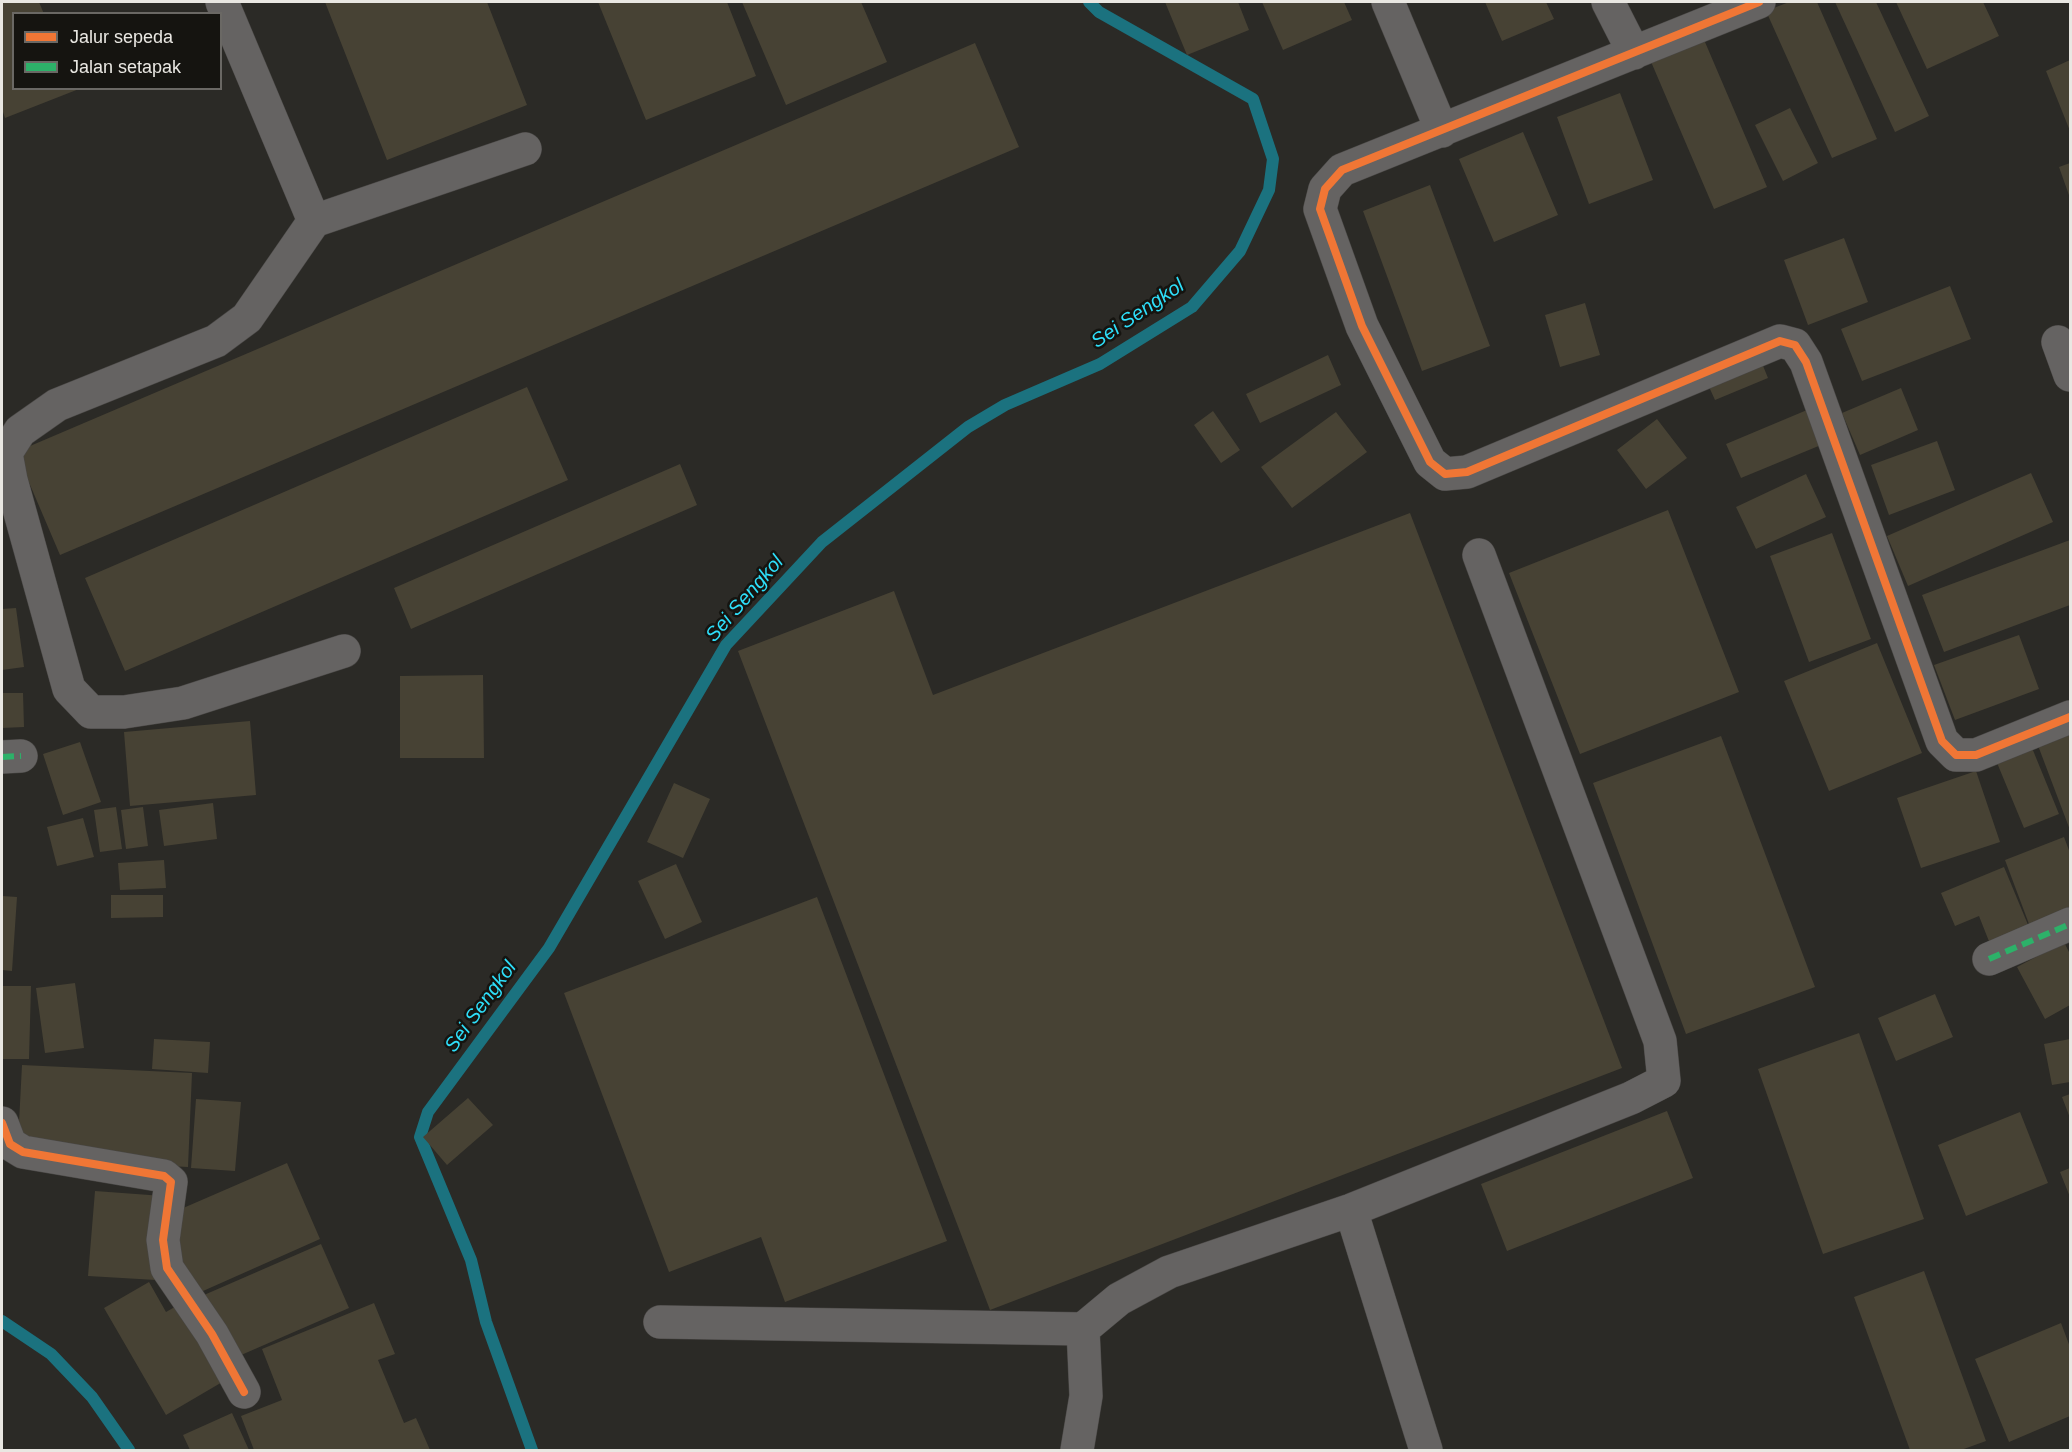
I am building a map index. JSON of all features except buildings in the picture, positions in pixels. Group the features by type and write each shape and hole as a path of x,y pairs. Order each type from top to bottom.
{"street":[{"path":"222,2 314,221"},
{"path":"1388,2 1442,131"},
{"path":"1608,2 1634,53"},
{"path":"1759,2 1342,170 1325,189 1320,209 1362,326 1430,462 1445,474 1467,472 1780,341 1795,345 1806,362 1942,741 1956,755 1976,755 2070,717"},
{"path":"344,651 183,704 124,712 91,712 69,689 14,491 6,453 20,431 57,405 216,342 247,318 314,221 525,149"},
{"path":"2058,342 2070,375"},
{"path":"660,1322 1083,1329 1119,1299 1169,1272 1351,1210 1631,1098 1664,1081 1660,1041 1479,555"},
{"path":"1989,958 2070,924"},
{"path":"2,1124 10,1144 23,1152 164,1176 171,1182 163,1240 167,1268 212,1334 244,1392"},
{"path":"1351,1210 1426,1450"},
{"path":"1077,1450 1086,1396 1083,1329"}],"waterway":[{"name":"Sei Sengkol","path":"532,1450 486,1322 471,1260 420,1137 428,1112 549,948 726,645 822,542 968,427 1005,405 1100,364 1192,307 1240,251 1269,190 1273,159 1253,99 1099,12 1089,2"},
{"name":"Sei Sengkol","path":"2,1321 51,1354 92,1397 129,1450"}],"marked path":[{"path":"2,757 21,756"},
{"path":"1989,959 2070,924"}],"cycle path":[{"path":"1759,2 1342,170 1325,189 1320,209 1362,326 1430,462 1445,474 1467,472 1780,341 1795,345 1806,362 1942,741 1956,755 1976,755 2070,717"},
{"path":"2,1123 10,1144 23,1152 164,1176 171,1182 163,1240 167,1268 212,1334 244,1392"}]}
